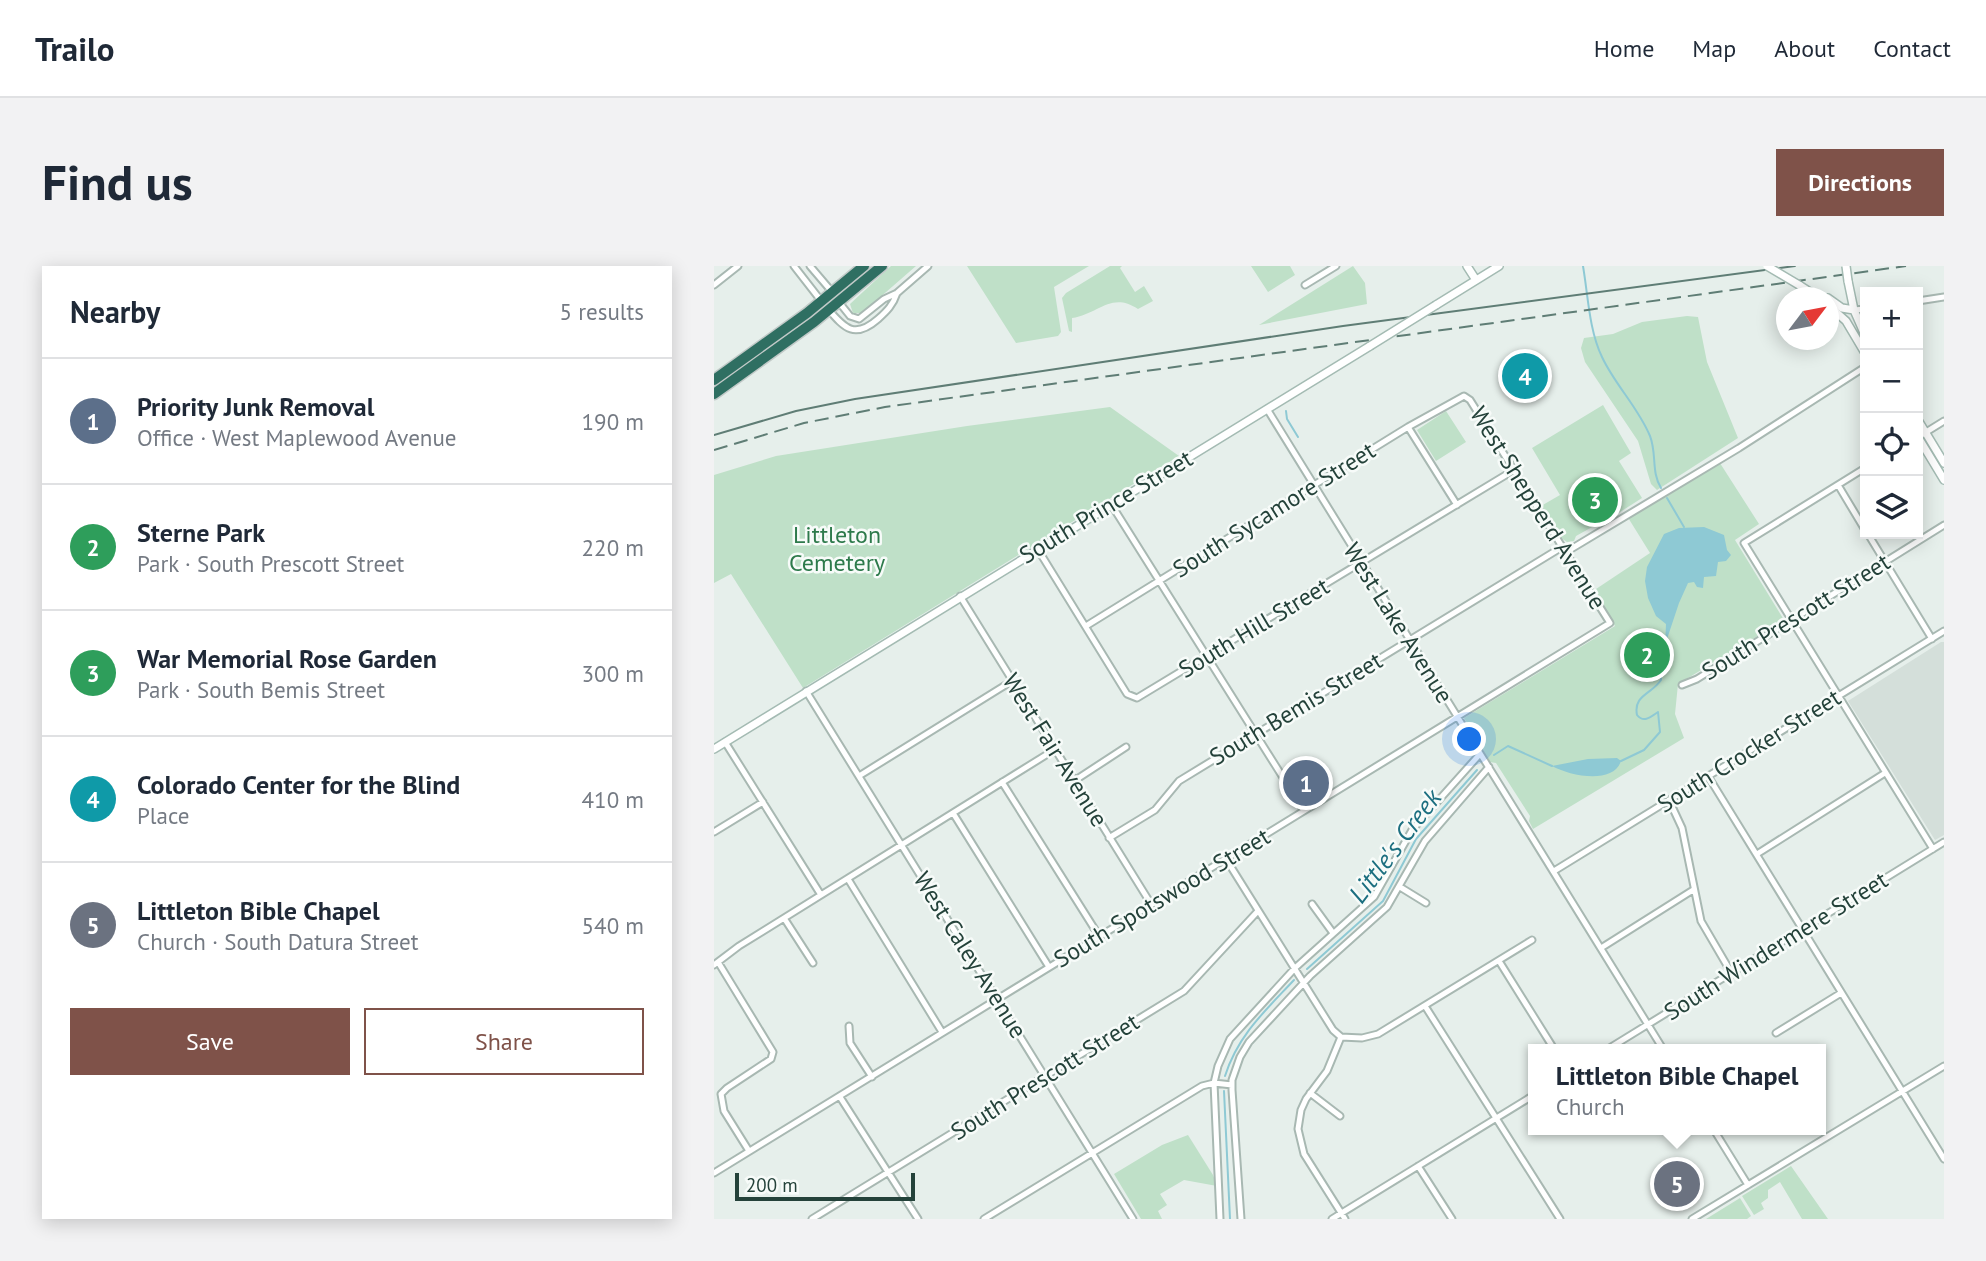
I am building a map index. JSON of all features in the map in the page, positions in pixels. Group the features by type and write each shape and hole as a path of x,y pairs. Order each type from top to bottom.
{"highway":[{"path":"714,380 864,266"},
{"path":"714,394 829,311 882,266"}],"street":[{"path":"714,285 738,266"},
{"path":"794,266 845,327 861,330 870,325 893,305 897,293"},
{"path":"810,266 850,316 859,319 884,299 897,293 928,266"},
{"path":"1305,285 1336,266"},
{"path":"1467,266 1476,280"},
{"name":"South Prince Street","path":"714,749 1499,266"},
{"path":"1767,266 1802,287"},
{"path":"1846,266 1854,310 1860,324"},
{"path":"1319,267 1323,274"},
{"path":"1923,300 1944,297"},
{"path":"1839,306 1860,309"},
{"path":"1839,314 1863,350"},
{"name":"South Bemis Street","path":"1110,838 1155,810 1179,781 1255,733 1739,448 1860,370"},
{"name":"West Shepperd Avenue","path":"1464,396 1470,400 1610,622"},
{"name":"South Sycamore Street","path":"1086,626 1408,427 1464,396"},
{"name":"West Lake Avenue","path":"1267,409 1660,1044"},
{"path":"1923,434 1944,421"},
{"path":"1408,427 1457,505"},
{"path":"1923,439 1944,463"},
{"path":"1923,442 1944,480"},
{"name":"South Hill Street","path":"1086,626 1127,694 1137,698 1514,470"},
{"path":"1860,471 1744,543 1933,849"},
{"path":"1838,485 1860,521"},
{"path":"1111,504 1304,811"},
{"name":"South Prescott Street","path":"1682,684 1697,679 1944,525"},
{"path":"1871,539 1932,639"},
{"path":"1037,548 1086,626"},
{"name":"West Fair Avenue","path":"960,596 1151,904"},
{"name":"South Spotswood Street","path":"714,1173 1610,622"},
{"name":"South Crocker Street","path":"1554,871 1944,631"},
{"path":"859,776 1012,681"},
{"name":"West Caley Avenue","path":"806,691 1133,1219"},
{"path":"725,741 821,895"},
{"path":"1074,781 1126,747"},
{"path":"749,1151 724,1111 721,1094 771,1059 773,1052 716,963 1054,750"},
{"path":"1220,1219 1214,1083 1217,1066 1230,1039 1295,968 1374,897 1412,830 1480,754"},
{"path":"1241,1219 1232,1085 1240,1057 1249,1042 1304,983 1377,918 1399,887 1425,841 1489,767"},
{"path":"1757,854 1885,773"},
{"path":"1708,776 1944,1159"},
{"path":"1002,782 1099,936"},
{"path":"1669,800 1682,828 1701,921 1732,974"},
{"path":"714,832 763,802"},
{"path":"953,813 1049,967"},
{"name":"South Windermere Street","path":"1616,1044 1944,842"},
{"path":"1226,859 1333,1030 1341,1037 1371,1037 1532,940"},
{"path":"848,878 942,1032"},
{"path":"1399,887 1426,903"},
{"path":"1601,947 1693,891"},
{"path":"1312,904 1333,933"},
{"name":"South Prescott Street","path":"812,1219 1184,991 1258,911"},
{"path":"784,918 813,963"},
{"path":"1499,961 1551,1044"},
{"path":"1776,1033 1841,993"},
{"path":"1425,1006 1560,1219"},
{"path":"849,1026 850,1043 872,1077"},
{"path":"1341,1037 1327,1071 1310,1093 1299,1120 1300,1146 1343,1216"},
{"path":"1692,1219 1944,1066"},
{"path":"984,1219 1202,1086 1214,1083 1232,1085"},
{"path":"1310,1093 1340,1116"},
{"path":"840,1097 918,1219"},
{"path":"1332,1219 1343,1216 1528,1099"},
{"path":"1717,1135 1748,1185"},
{"path":"1418,1166 1452,1219"}],"shaded area":[{"path":"1944,642 1944,835 1935,840 1848,701"}],"green space":[{"path":"891,266 916,266 862,313 853,313 850,304"},
{"path":"967,266 1089,266 1054,287 1061,332 1058,336 1016,343"},
{"path":"1110,266 1122,266 1120,268 1135,292 1144,286 1153,301 1138,309 1120,302 1105,305 1072,318 1072,332 1069,331 1062,298"},
{"path":"1251,266 1290,266 1295,275 1268,292"},
{"path":"1353,266 1365,283 1367,304 1259,325"},
{"path":"1698,317 1707,362 1738,438 1657,490 1651,484 1638,441 1585,362 1581,348 1584,338 1613,334 1642,322"},
{"path":"1603,405 1631,453 1619,461 1642,498 1576,536 1574,541 1567,542 1561,538 1541,506 1560,495 1532,448"},
{"name":"Littleton Cemetery","path":"1110,407 1179,456 803,688 731,574 714,583 714,475 776,456"},
{"path":"1446,411 1466,442 1436,461 1417,430"},
{"path":"1718,460 1759,524 1735,540 1784,620 1678,684 1675,714 1684,738 1533,829 1530,816 1496,763 1490,762 1464,718 1615,626 1593,591 1650,553 1627,516"},
{"path":"1188,1135 1217,1186 1184,1180 1160,1194 1167,1205 1158,1211 1162,1219 1141,1219 1114,1174 1162,1145"},
{"path":"1791,1166 1828,1219 1802,1219 1780,1182 1768,1190 1768,1198 1761,1203 1764,1209 1754,1215 1742,1196"},
{"path":"1740,1198 1751,1216 1747,1219 1706,1219"}],"water":[{"path":"1704,527 1724,535 1727,550 1731,555 1726,561 1718,562 1716,576 1704,577 1703,588 1697,587 1694,582 1688,583 1665,645 1666,624 1656,616 1648,598 1645,581 1647,567 1664,534 1679,528"},
{"path":"1617,758 1621,761 1616,769 1600,776 1569,773 1552,766 1588,759"}],"waterway":[{"name":"Little's Creek","path":"1583,266 1598,347 1607,367 1650,436 1656,476 1661,488"},
{"path":"1286,411 1287,419 1298,437"},
{"name":"Little's Creek","path":"1667,498 1684,527"},
{"name":"Little's Creek","path":"1621,761 1644,750 1660,732 1658,712 1642,719 1637,715 1637,708 1640,699 1661,680 1660,660 1665,645"},
{"name":"Little's Creek","path":"1494,755 1508,746 1552,766"},
{"name":"Little's Creek","path":"1307,969 1383,901 1416,839 1477,770"},
{"name":"Little's Creek","path":"1225,1076 1245,1036 1294,980"},
{"name":"Little's Creek","path":"1224,1091 1230,1219"}],"tram line":[{"path":"714,435 796,411 855,399 1343,326 1795,266"}],"railway":[{"path":"714,450 804,423 885,407 1906,266"}],"place":[{"name":"Colorado Center for the Blind","path":"1525,376"},
{"name":"War Memorial Rose Garden","path":"1595,500"},
{"name":"Sterne Park","path":"1647,655"},
{"name":"Priority Junk Removal","path":"1306,783"},
{"name":"Littleton Bible Chapel","path":"1677,1184"}]}
